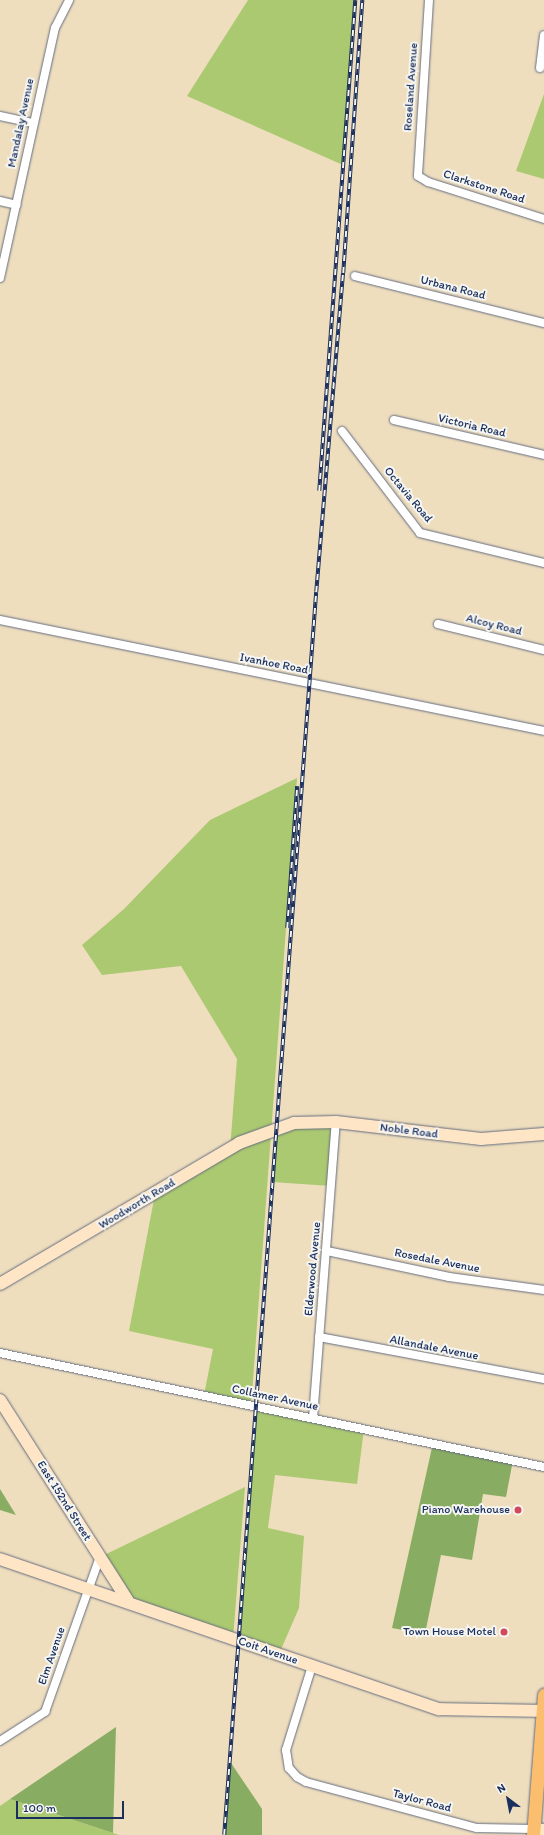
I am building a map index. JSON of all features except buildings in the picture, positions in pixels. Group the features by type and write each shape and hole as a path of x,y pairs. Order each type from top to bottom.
{"main road":[{"path":"537,1831 544,1694"}],"street":[{"name":"Mandalay Avenue","path":"0,278 55,28 69,0"},
{"name":"Roseland Avenue","path":"418,176 429,0"},
{"path":"540,68 544,35"},
{"path":"0,116 33,123"},
{"name":"Clarkstone Road","path":"418,176 428,182 544,219"},
{"path":"0,201 17,205"},
{"name":"Urbana Road","path":"356,276 544,323"},
{"name":"Victoria Road","path":"394,420 544,455"},
{"name":"Octavia Road","path":"342,431 420,533 544,563"},
{"name":"Ivanhoe Road","path":"0,620 544,731"},
{"name":"Alcoy Road","path":"438,624 544,650"},
{"name":"Noble Road","path":"276,1129 305,1122 336,1122 481,1139 544,1134"},
{"name":"Elderwood Avenue","path":"313,1418 336,1122"},
{"name":"Woodworth Road","path":"0,1284 239,1143 276,1129"},
{"name":"Rosedale Avenue","path":"327,1251 449,1277 544,1290"},
{"name":"Allandale Avenue","path":"319,1337 544,1379"},
{"name":"Collamer Avenue","path":"0,1353 544,1467"},
{"name":"East 152nd Street","path":"0,1400 128,1601"},
{"name":"Elm Avenue","path":"0,1741 46,1712 100,1557"},
{"name":"Coit Avenue","path":"0,1559 128,1601 439,1709 542,1711"},
{"name":"Taylor Road","path":"312,1666 286,1750 289,1768 306,1782 477,1828 537,1831"}],"green space":[{"path":"248,0 355,0 343,165 187,96"},
{"path":"544,94 544,179 516,171"},
{"path":"297,778 250,1405 204,1395 213,1349 129,1331 155,1194 230,1149 237,1059 181,966 102,975 82,945 124,909 210,820"},
{"path":"336,1122 331,1186 272,1182 276,1129"},
{"path":"256,1406 364,1429 357,1484 275,1475 268,1528 304,1536 299,1608 279,1654 239,1641"},
{"path":"433,1443 513,1460 506,1497 483,1494 472,1560 441,1555 425,1634 392,1628"},
{"path":"245,1487 233,1639 128,1601 100,1557"},
{"path":"0,1489 16,1515 0,1510"},
{"path":"116,1727 113,1833 10,1799"},
{"path":"229,1760 262,1809 262,1835 224,1835"},
{"path":"10,1799 119,1835 0,1835 0,1806"}],"railway":[{"path":"319,491 355,0"},
{"path":"224,1835 316,592 343,273 362,0"},
{"path":"287,928 297,786"}],"place":[{"name":"Piano Warehouse","path":"518,1510"},
{"name":"Town House Motel","path":"504,1632"}]}
